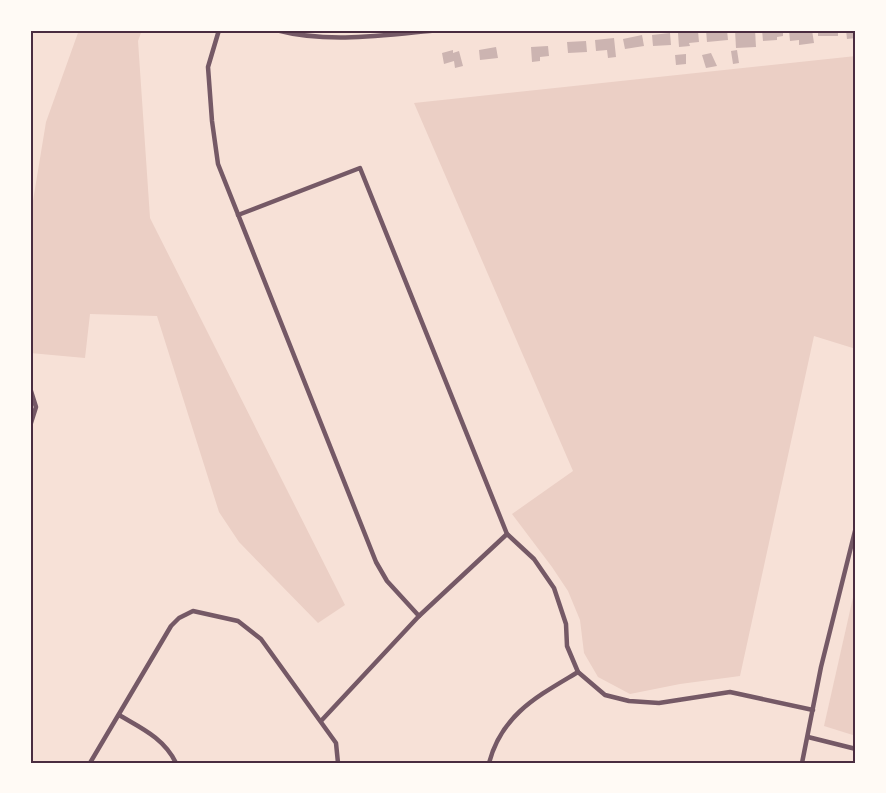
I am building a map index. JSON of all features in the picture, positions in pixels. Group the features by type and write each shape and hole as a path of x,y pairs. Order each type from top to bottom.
{"street":[{"path":"219,30 208,68 218,164 376,562 387,581 419,616"},
{"path":"276,30 300,36 356,37 439,30"},
{"path":"238,215 360,168 507,534 534,559 554,588 566,624 567,646 578,672 605,695 629,701 659,703 730,692 813,710"},
{"path":"30,388 36,407 30,426"},
{"path":"802,763 821,667 856,527"},
{"path":"321,721 419,616 507,534"},
{"path":"90,763 171,626 179,618 193,611 238,621 261,639 336,743 338,763"},
{"path":"489,763 504,728 523,706 578,672"},
{"path":"119,715 154,736 170,752 176,763"},
{"path":"808,737 856,749"}],"shaded area":[{"path":"79,30 142,30 138,41 150,218 345,605 318,623 239,542 219,512 157,316 90,314 85,358 30,353 30,219 46,122"},
{"path":"856,56 856,349 814,336 740,676 630,694 598,677 584,653 580,620 568,591 512,514 573,471 414,103"},
{"path":"856,584 856,736 824,726"}],"building":[{"path":"706,30 727,30 728,40 707,42"},
{"path":"735,30 755,30 756,47 736,48"},
{"path":"762,30 783,30 783,36 777,37 777,40 763,41"},
{"path":"789,30 812,30 814,43 799,45 799,40 790,41"},
{"path":"818,30 838,30 838,36 818,36"},
{"path":"846,30 856,30 856,38 847,39"},
{"path":"698,31 699,42 679,47 678,33"},
{"path":"670,33 671,45 653,46 652,35"},
{"path":"642,35 644,46 625,49 623,39"},
{"path":"614,38 616,57 608,58 607,50 596,51 595,40"},
{"path":"586,41 587,52 568,53 567,42"},
{"path":"548,46 549,56 540,57 540,61 532,62 531,47"},
{"path":"496,47 498,58 480,60 479,50"},
{"path":"453,50 453,53 459,51 463,66 455,68 454,61 444,64 442,53"},
{"path":"737,50 739,63 733,64 731,51"},
{"path":"711,53 717,66 706,68 702,55"},
{"path":"686,54 686,64 676,65 675,55"}],"waterway":[{"path":"855,763 856,758"}]}
